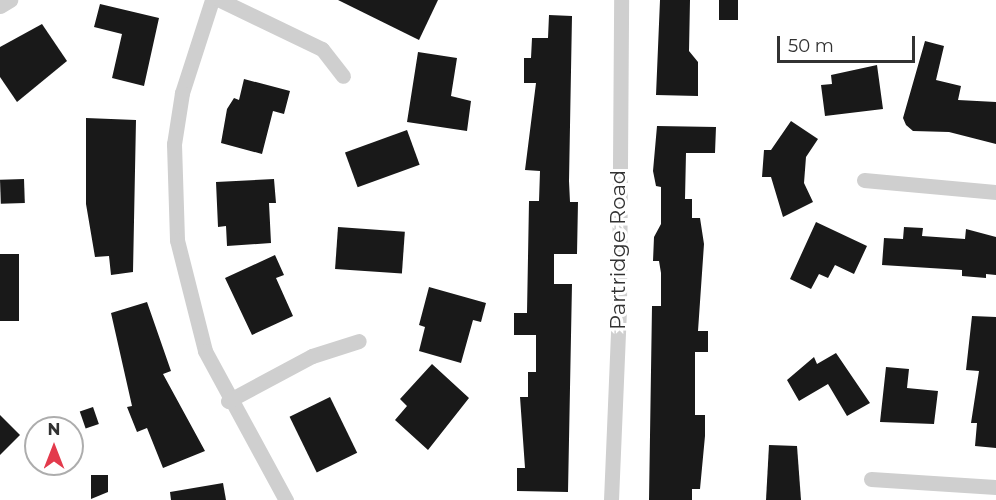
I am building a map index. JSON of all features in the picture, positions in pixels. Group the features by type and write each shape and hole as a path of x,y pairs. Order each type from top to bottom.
{"street":[{"path":"0,6 10,0"},
{"path":"212,0 182,93 173,195 197,322 228,400 286,500"},
{"path":"220,0 322,49 343,76"},
{"name":"Partridge Road","path":"611,500 619,308 621,0"},
{"path":"864,180 996,192"},
{"path":"228,400 312,356 359,341"},
{"path":"871,479 996,487"}],"building":[{"path":"338,0 438,0 419,40"},
{"path":"660,0 690,0 689,51 698,62 698,96 656,95"},
{"path":"719,0 738,0 738,20 719,20"},
{"path":"100,4 159,18 144,86 112,78 122,34 94,27"},
{"path":"549,15 572,16 569,181 570,202 578,202 577,254 554,254 554,284 572,284 568,492 517,491 517,468 525,468 520,397 528,397 528,372 536,372 536,335 514,335 514,313 527,313 529,201 539,201 540,171 525,170 536,83 524,83 524,58 531,58 532,38 548,38"},
{"path":"42,24 67,61 17,102 0,77 0,47"},
{"path":"925,41 944,46 936,80 961,86 958,100 996,102 996,144 949,132 913,131 906,125 903,118"},
{"path":"418,52 457,58 451,96 471,101 467,131 407,122"},
{"path":"877,65 883,109 825,116 821,85 832,84 831,75"},
{"path":"244,79 290,91 284,114 273,111 262,154 221,143 227,109 234,98 239,100"},
{"path":"86,118 136,120 133,272 111,275 109,256 95,257 86,204"},
{"path":"791,121 818,139 806,157 804,183 813,202 783,217 771,177 762,177 764,150 771,150"},
{"path":"657,126 716,127 715,153 686,153 685,199 692,199 692,218 700,218 704,244 698,331 708,331 708,352 695,352 695,415 705,415 705,436 700,489 692,489 692,500 649,500 652,306 661,306 659,261 653,261 654,237 661,224 661,187 656,186 653,171"},
{"path":"407,130 420,165 358,187 345,153"},
{"path":"24,179 25,203 1,204 0,180"},
{"path":"274,179 276,203 269,203 271,243 227,246 226,226 218,227 216,182"},
{"path":"816,222 867,246 854,274 835,265 828,278 819,274 811,289 790,279"},
{"path":"338,227 405,232 402,274 335,269"},
{"path":"904,227 923,228 922,236 965,239 966,229 996,237 996,275 986,274 986,278 962,276 962,270 882,265 884,238 903,239"},
{"path":"0,254 19,254 19,321 0,321"},
{"path":"275,255 284,275 276,278 293,316 252,335 225,278"},
{"path":"429,287 486,303 481,322 473,320 461,363 419,351 425,327 419,325"},
{"path":"147,302 171,371 163,374 205,451 163,468 147,428 137,432 127,407 132,406 111,313"},
{"path":"972,316 996,317 996,448 975,446 977,423 971,423 979,371 966,370"},
{"path":"836,353 870,403 847,416 828,384 799,401 787,380 814,357 817,364"},
{"path":"432,364 469,398 428,450 395,420 407,406 400,399"},
{"path":"886,367 909,369 907,388 938,391 934,424 880,422"},
{"path":"330,397 357,453 317,472 290,417"},
{"path":"93,407 99,424 86,429 84,416 81,416 80,412"},
{"path":"0,415 20,435 0,455"},
{"path":"769,445 797,446 801,500 766,500"},
{"path":"91,475 108,475 108,492 91,499"},
{"path":"223,483 226,500 171,500 170,492"}]}
